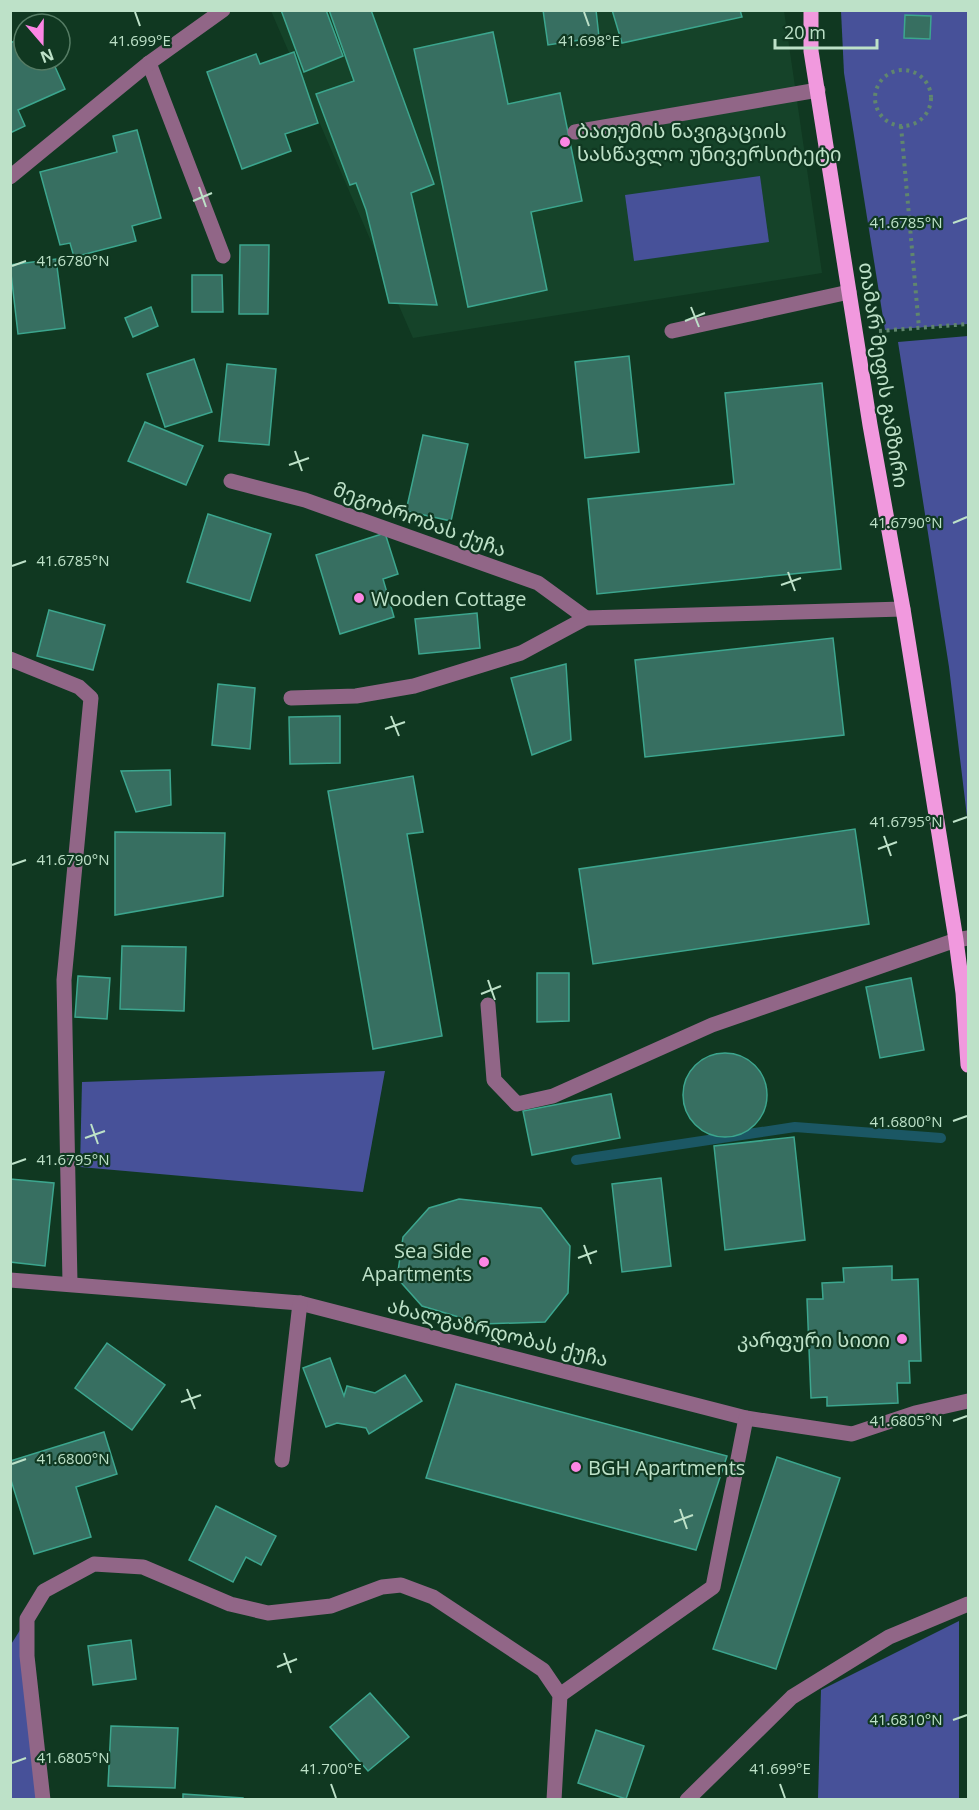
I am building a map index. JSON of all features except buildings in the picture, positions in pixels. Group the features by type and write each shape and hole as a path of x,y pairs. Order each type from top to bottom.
{"main road":[{"name":"თამარ მეფის გამზირი","path":"812,10 811,51 855,333 962,939 963,993 969,1065"}],"street":[{"path":"10,177 149,63 223,10"},
{"path":"149,63 223,256"},
{"path":"575,132 818,90"},
{"path":"672,331 849,292"},
{"name":"მეგობრობას ქუჩა","path":"231,481 305,500 538,583 586,618"},
{"path":"291,698 356,696 414,686 521,653 586,618 903,609"},
{"path":"10,659 79,687 92,698 64,980 70,1283"},
{"path":"488,1005 494,1080 517,1104 553,1096 712,1025 962,939"},
{"name":"ახალგაზრდობას ქუჩა","path":"10,1280 300,1303 746,1418 852,1434 915,1413 969,1401"},
{"path":"282,1460 300,1303"},
{"path":"560,1695 713,1587 746,1418"},
{"path":"43,1800 27,1656 27,1619 44,1591 94,1564 143,1567 230,1604 268,1612 331,1606 382,1587 401,1585 433,1597 543,1670 560,1695 554,1800"},
{"path":"687,1800 792,1696 889,1637 969,1604"}],"path":[{"path":"901,70 910,71 925,81 931,98 925,115 918,122 901,126 884,119 878,112 875,94 884,78 892,72 901,70"},
{"path":"901,126 919,328"},
{"path":"855,333 969,324"}],"shaded area":[{"name":"ბათუმის ნავიგაციის სასწავლო უნივერსიტეტი","path":"271,11 784,11 822,273 413,338"},
{"path":"841,11 968,11 968,324 885,330 844,73"},
{"path":"760,176 769,242 634,261 625,195"},
{"path":"968,336 968,825 949,667 898,342"},
{"path":"385,1071 363,1192 80,1167 82,1082"},
{"path":"27,1619 43,1799 11,1799 10,1646"},
{"path":"959,1621 959,1799 818,1799 821,1690"}],"waterway":[{"path":"576,1160 795,1127 941,1138"}],"place":[{"name":"ბათუმის ნავიგაციის სასწავლო უნივერსიტეტი","path":"565,142"},
{"name":"Wooden Cottage","path":"359,598"},
{"name":"Sea Side Apartments","path":"484,1262"},
{"name":"კარფური სითი","path":"902,1339"},
{"name":"BGH Apartments","path":"576,1467"}]}
